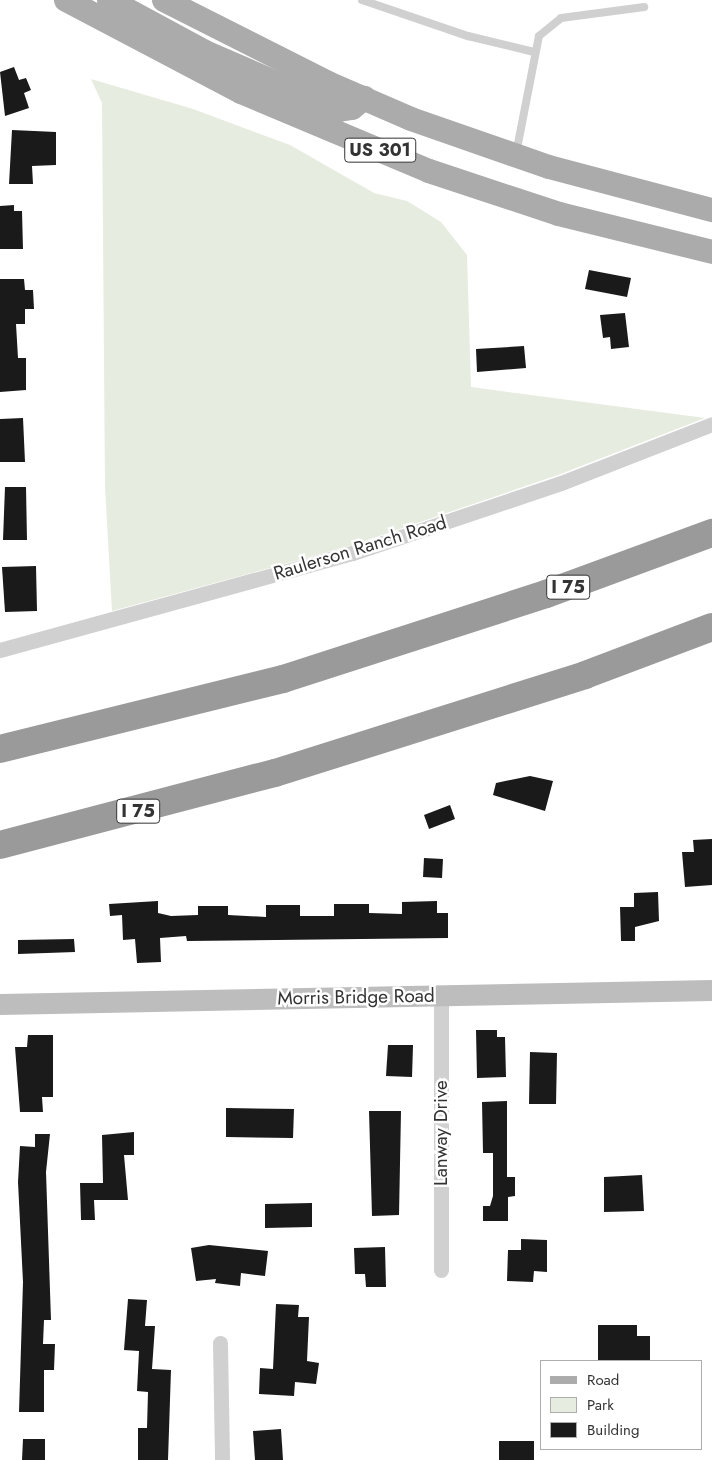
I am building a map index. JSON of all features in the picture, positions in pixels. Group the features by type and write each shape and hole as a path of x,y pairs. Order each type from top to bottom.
{"highway":[{"name":"I 75","path":"0,749 283,679 546,594 712,534"},
{"name":"I 75","path":"0,845 275,774 586,674 712,627"}],"main road":[{"path":"109,0 204,52 338,110 352,108 364,98"},
{"name":"US 301","path":"164,0 364,98 515,156 712,210"},
{"name":"US 301","path":"70,1 241,92 429,171 559,214 712,252"}],"street":[{"name":"Raulerson Ranch Road","path":"0,650 353,553 561,483 712,424"},
{"name":"Morris Bridge Road","path":"0,1004 712,990"},
{"name":"Lanway Drive","path":"441,995 441,1270"},
{"path":"220,1343 222,1460"}],"lane":[{"path":"362,0 468,36 534,52"},
{"path":"515,156 527,112 534,52 539,36 561,18 644,7"}],"green space":[{"path":"91,79 193,109 290,145 374,193 407,201 441,222 467,255 471,387 705,418 558,475 350,546 112,611 105,487 102,103"}],"building":[{"path":"14,67 19,80 26,78 31,90 24,93 29,108 5,116 0,72"},
{"path":"12,130 56,132 56,165 32,166 33,184 9,184"},
{"path":"14,205 14,211 22,211 23,249 0,249 0,206"},
{"path":"589,270 631,278 627,297 585,289"},
{"path":"0,279 24,279 25,290 33,290 34,309 25,309 25,324 16,324 18,358 26,358 26,390 0,392"},
{"path":"625,313 629,347 611,349 610,337 603,338 600,315"},
{"path":"524,346 526,368 477,372 476,349"},
{"path":"23,418 25,462 0,462 0,419"},
{"path":"5,487 26,487 27,540 3,540"},
{"path":"36,566 37,611 5,612 2,567"},
{"path":"530,776 553,781 545,811 493,795 496,783"},
{"path":"450,805 455,819 429,829 424,815"},
{"path":"712,839 712,885 685,887 682,852 694,852 693,840"},
{"path":"424,858 443,859 442,878 423,877"},
{"path":"658,892 659,921 635,927 635,941 621,941 620,907 634,907 634,893"},
{"path":"158,901 158,913 171,916 198,915 198,906 228,906 228,915 266,917 266,905 300,905 300,916 334,916 334,904 369,904 369,913 402,914 402,902 437,901 437,913 448,913 448,938 187,941 186,936 160,938 161,962 137,963 135,939 123,940 122,915 110,916 109,904"},
{"path":"74,939 75,952 18,954 18,940"},
{"path":"476,1030 497,1030 497,1037 505,1037 506,1077 477,1078"},
{"path":"28,1035 53,1035 53,1097 42,1097 43,1112 20,1112 15,1047 27,1047"},
{"path":"388,1045 413,1045 412,1077 386,1076"},
{"path":"530,1052 557,1053 556,1104 529,1104"},
{"path":"507,1101 507,1177 515,1177 515,1196 508,1197 508,1221 483,1221 483,1206 490,1206 493,1196 493,1153 483,1153 482,1102"},
{"path":"226,1108 294,1109 293,1138 226,1137"},
{"path":"369,1111 401,1111 399,1215 372,1216"},
{"path":"134,1132 134,1155 124,1155 128,1200 94,1200 95,1220 81,1220 80,1183 103,1183 102,1135"},
{"path":"35,1134 50,1134 46,1172 51,1320 44,1320 43,1344 55,1344 54,1370 44,1370 44,1412 19,1412 23,1282 18,1182 20,1146 35,1147"},
{"path":"642,1175 644,1211 604,1212 604,1177"},
{"path":"312,1203 312,1227 265,1228 265,1204"},
{"path":"521,1239 547,1240 547,1272 534,1271 533,1282 507,1281 508,1250 521,1250"},
{"path":"209,1245 268,1251 265,1276 241,1273 240,1286 215,1283 216,1279 196,1281 191,1248"},
{"path":"385,1247 386,1287 366,1287 365,1274 355,1274 354,1248"},
{"path":"128,1299 147,1300 145,1326 155,1326 152,1369 171,1370 168,1460 138,1460 138,1428 147,1428 148,1392 137,1391 139,1351 124,1350"},
{"path":"276,1304 299,1305 298,1317 309,1317 307,1361 319,1363 316,1384 295,1382 294,1396 259,1394 260,1368 273,1369"},
{"path":"598,1325 637,1325 637,1336 650,1336 650,1360 598,1360"},
{"path":"281,1429 283,1460 255,1460 253,1431"},
{"path":"23,1439 45,1439 45,1460 22,1460"},
{"path":"499,1441 534,1441 534,1460 499,1460"}]}
